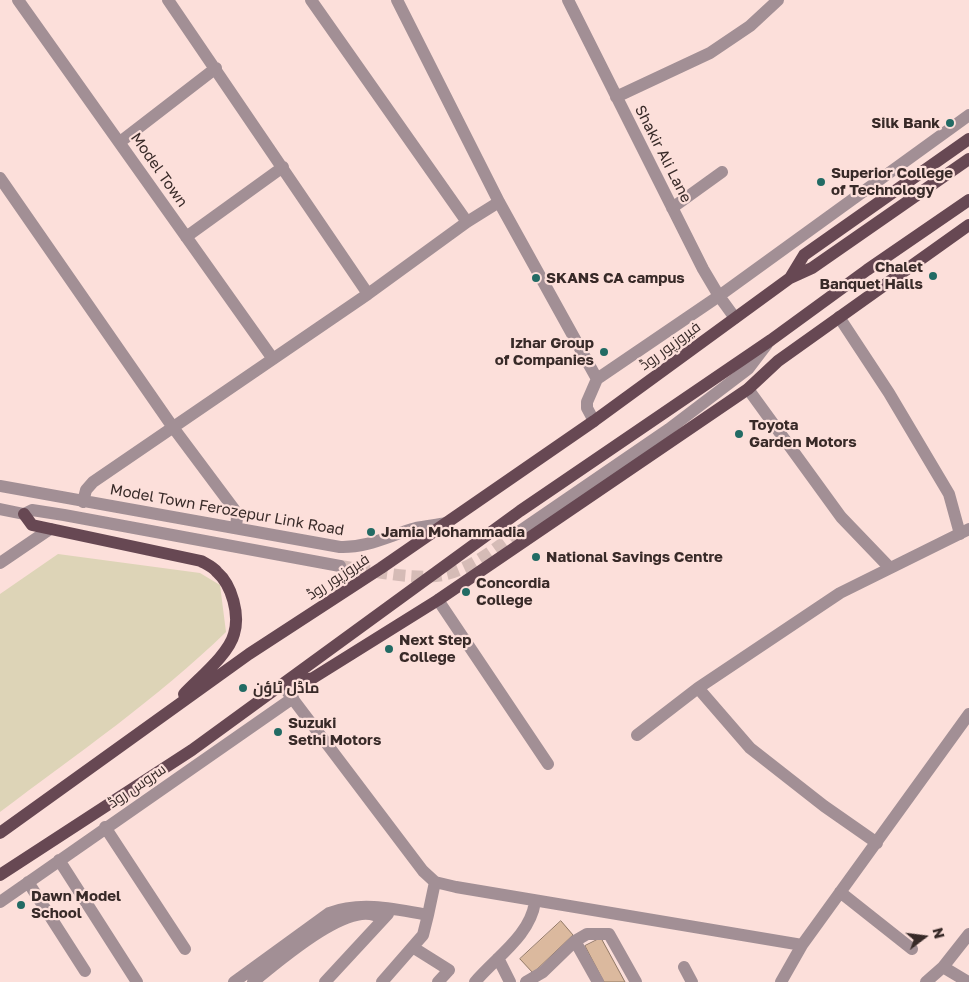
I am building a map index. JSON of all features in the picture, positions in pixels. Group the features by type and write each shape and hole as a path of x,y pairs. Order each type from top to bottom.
{"main road":[{"name":"فیروزپور روڈ","path":"790,278 804,255 969,139"},
{"name":"فیروزپور روڈ","path":"0,832 249,654 447,523 594,421 790,278 812,268 969,160"},
{"path":"0,875 192,750 283,686 520,511 771,340 867,270 969,200"},
{"path":"283,686 314,678 438,600 748,389 778,361 969,226"},
{"path":"24,514 32,524 50,529 201,561 218,572 229,588 235,611 234,634 226,649 160,719"}],"street":[{"name":"Model Town","path":"18,0 273,359"},
{"path":"168,0 368,294"},
{"path":"312,0 467,222"},
{"path":"396,0 499,202 597,379"},
{"name":"Shakir Ali Lane","path":"568,0 718,296 735,318"},
{"path":"616,97 710,53 750,26 778,0"},
{"path":"120,142 216,68"},
{"path":"594,421 587,408 587,402 597,379 718,296 969,115"},
{"path":"186,237 283,167"},
{"path":"672,208 722,172"},
{"path":"0,178 172,426 234,509 237,517 236,528"},
{"path":"83,502 89,485 172,426 368,294 467,222 499,202"},
{"path":"637,735 698,688 840,593 889,567 964,532 949,494 890,392 839,317"},
{"path":"520,531 668,429 748,369 771,340"},
{"path":"668,429 690,419 778,361"},
{"path":"748,389 841,517 889,567"},
{"name":"Model Town Ferozepur Link Road","path":"0,486 350,548 392,538 416,528 447,523"},
{"path":"0,509 24,514 32,510 64,515 340,566"},
{"path":"0,563 50,529"},
{"path":"438,600 548,764"},
{"path":"283,686 422,871 435,882 535,902 802,945"},
{"path":"698,688 750,748 824,806 877,842"},
{"name":"سروس روڈ","path":"0,902 105,827 293,698"},
{"path":"781,982 802,945 969,714"},
{"path":"105,827 184,949"},
{"path":"59,860 137,982"},
{"path":"28,882 85,970"},
{"path":"382,982 414,948 423,935 435,882"},
{"path":"840,892 912,950"},
{"path":"480,980 530,921 535,902"},
{"path":"234,982 329,913 355,906 391,908 428,915"},
{"path":"325,982 391,911 391,908"},
{"path":"253,982 339,920 365,913 374,914 382,920"},
{"path":"526,982 546,977 575,941 587,934 609,934 636,982"},
{"path":"926,982 943,967 968,938"},
{"path":"575,941 598,982"},
{"path":"414,948 449,970 438,982"},
{"path":"498,958 510,982"},
{"path":"684,967 692,982"},
{"path":"943,967 968,982"}],"shaded area":[{"path":"58,554 200,573 220,585 226,632 200,657 144,703 0,812 0,594"}],"building":[{"path":"561,921 573,935 533,973 520,959"},
{"path":"601,938 625,982 604,982 585,946"}],"tunnel":[{"path":"340,566 409,576 423,577 447,574 476,561 520,531"}],"place":[{"name":"Silk Bank","path":"950,123"},
{"name":"Superior College of Technology","path":"821,182"},
{"name":"Chalet Banquet Halls","path":"933,276"},
{"name":"SKANS CA campus","path":"536,278"},
{"name":"Izhar Group of Companies","path":"604,352"},
{"name":"Toyota Garden Motors","path":"739,434"},
{"name":"Jamia Mohammadia","path":"371,532"},
{"name":"National Savings Centre","path":"536,557"},
{"name":"Concordia College","path":"466,592"},
{"name":"Next Step College","path":"389,649"},
{"name":"ماڈل ٹاؤن","path":"243,688"},
{"name":"Suzuki Sethi Motors","path":"278,732"},
{"name":"Dawn Model School","path":"21,905"}]}
